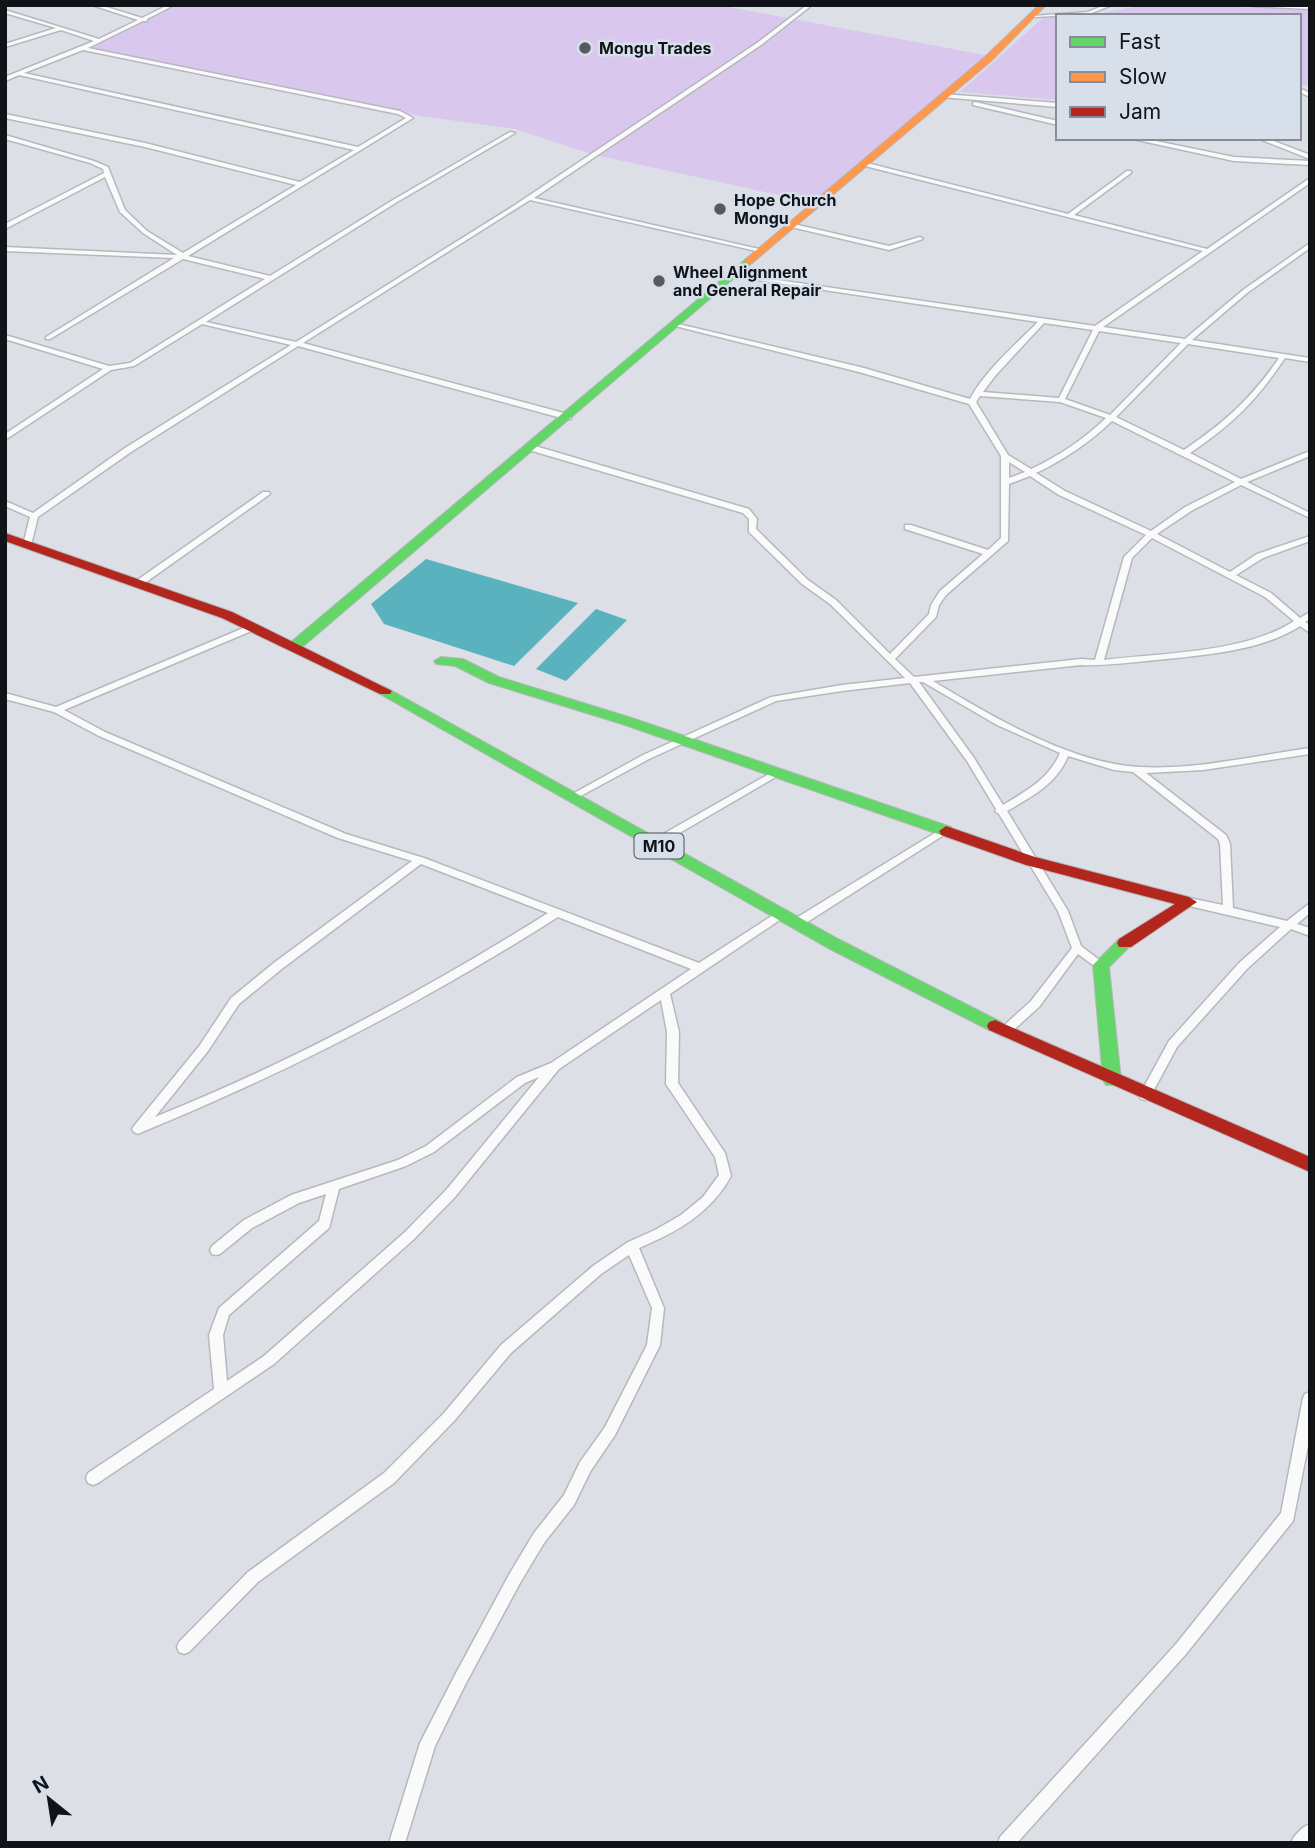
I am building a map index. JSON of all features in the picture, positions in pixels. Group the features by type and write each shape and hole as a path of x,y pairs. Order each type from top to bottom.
{"main road":[{"path":"296,645 532,448 789,225 950,97 1039,10"},
{"name":"M10","path":"5,537 139,583 296,645 444,723 782,915 1004,1032 1145,1096 1310,1165"},
{"path":"441,661 458,662 494,680 685,742 1031,861 1189,902"},
{"path":"1112,1080 1101,965 1131,938 1189,902"}],"street":[{"path":"94,5 145,20"},
{"path":"110,10 124,5"},
{"path":"5,79 83,48 172,5"},
{"path":"27,545 34,516 128,450 528,198 759,44 810,5"},
{"path":"1039,10 1093,12 1110,5"},
{"path":"1252,5 1310,8"},
{"path":"5,10 98,40"},
{"path":"5,20 21,16"},
{"path":"5,46 59,29"},
{"path":"48,338 359,149 407,123 410,117 83,48"},
{"path":"20,74 359,149"},
{"path":"950,97 1056,105"},
{"path":"950,97 1056,123"},
{"path":"5,116 145,145 302,184"},
{"path":"5,338 109,368 132,365 512,133"},
{"path":"5,137 92,162 106,169 122,211 145,232 185,257"},
{"path":"1140,140 1234,159 1310,163"},
{"path":"1265,140 1310,157"},
{"path":"863,164 1209,251"},
{"path":"1070,215 1129,172"},
{"path":"5,227 107,174"},
{"path":"1061,400 1097,328 1310,180"},
{"path":"528,198 759,251"},
{"path":"789,225 889,248 920,239"},
{"path":"1007,482 1031,473 1078,448 1113,418 1185,343 1253,283 1310,244"},
{"path":"5,249 185,257 271,279"},
{"path":"731,274 1310,360"},
{"path":"974,398 1043,320"},
{"path":"204,323 298,345 568,417"},
{"path":"674,325 974,398 1061,400 1113,418 1310,516"},
{"path":"1185,453 1234,420 1256,397 1283,357"},
{"path":"5,438 109,368"},
{"path":"892,657 933,615 935,605 943,593 1005,539 1005,456 974,398"},
{"path":"532,448 746,511 753,519 751,530 892,657 914,682 971,760 1063,911 1077,948 1101,965"},
{"path":"1099,663 1128,557 1150,534 1241,481 1310,453"},
{"path":"1005,456 1062,493 1150,534 1268,595 1310,630"},
{"path":"139,583 266,494"},
{"path":"5,503 34,516"},
{"path":"908,527 990,553"},
{"path":"1231,575 1260,556 1310,538"},
{"path":"572,797 646,757 685,742 774,699 842,688 927,681 1073,663 1099,663 1239,645 1292,629 1310,615"},
{"path":"57,710 221,638 253,627"},
{"path":"927,681 1008,726 1065,752 1136,770 1226,764 1310,751"},
{"path":"5,696 57,710 102,734 331,831 420,860 700,968"},
{"path":"1000,811 1028,795 1059,769 1065,752"},
{"path":"1136,770 1222,837 1225,844 1228,910"},
{"path":"655,843 776,773"},
{"path":"797,923 943,831"},
{"path":"420,860 235,1001 204,1048 138,1129 298,1061 502,948 555,914"},
{"path":"1189,902 1310,932"},
{"path":"1145,1096 1173,1044 1243,966 1310,907"},
{"path":"216,1250 248,1224 295,1199 333,1189 430,1149 521,1080 555,1066 782,915"},
{"path":"1004,1032 1035,1004 1077,948"},
{"path":"184,1647 253,1577 389,1478 449,1417 506,1349 597,1270 632,1246 680,1223 701,1208 725,1175 721,1156 672,1084 673,1032 665,994"},
{"path":"93,1478 269,1360 409,1236 474,1169 555,1066"},
{"path":"222,1392 216,1335 224,1312 325,1224 333,1189"},
{"path":"397,1843 428,1743 460,1680 514,1578 539,1538 569,1500 585,1467 610,1431 653,1345 658,1308 632,1246"},
{"path":"1006,1843 1189,1639 1288,1516 1310,1398"},
{"path":"1299,1843 1310,1832"}],"shaded area":[{"path":"166,5 718,5 990,56 815,203 591,154 515,129 420,116 78,48"},
{"path":"1144,5 1310,9 1310,84 1301,86 1301,14 1097,14"},
{"path":"1045,16 1056,16 1056,100 960,92"}],"water":[{"path":"426,559 578,603 514,666 384,624 371,604"},
{"path":"596,609 627,620 566,681 536,669"}],"traffic: fast":[{"path":"296,645 749,261"},
{"path":"441,661 458,662 494,680 627,721 946,831"},
{"path":"385,691 834,944 995,1026"},
{"path":"1112,1080 1101,965 1125,943"}],"traffic: slow":[{"path":"749,261 988,59 1043,5"}],"traffic: jam":[{"path":"5,537 227,615 385,691"},
{"path":"946,831 1031,861 1189,902 1125,943"},
{"path":"995,1026 1310,1165"}],"place":[{"name":"Mongu Trades","path":"585,48"},
{"name":"Hope Church Mongu","path":"720,209"},
{"name":"Wheel Alignment and General Repair","path":"659,281"}]}
